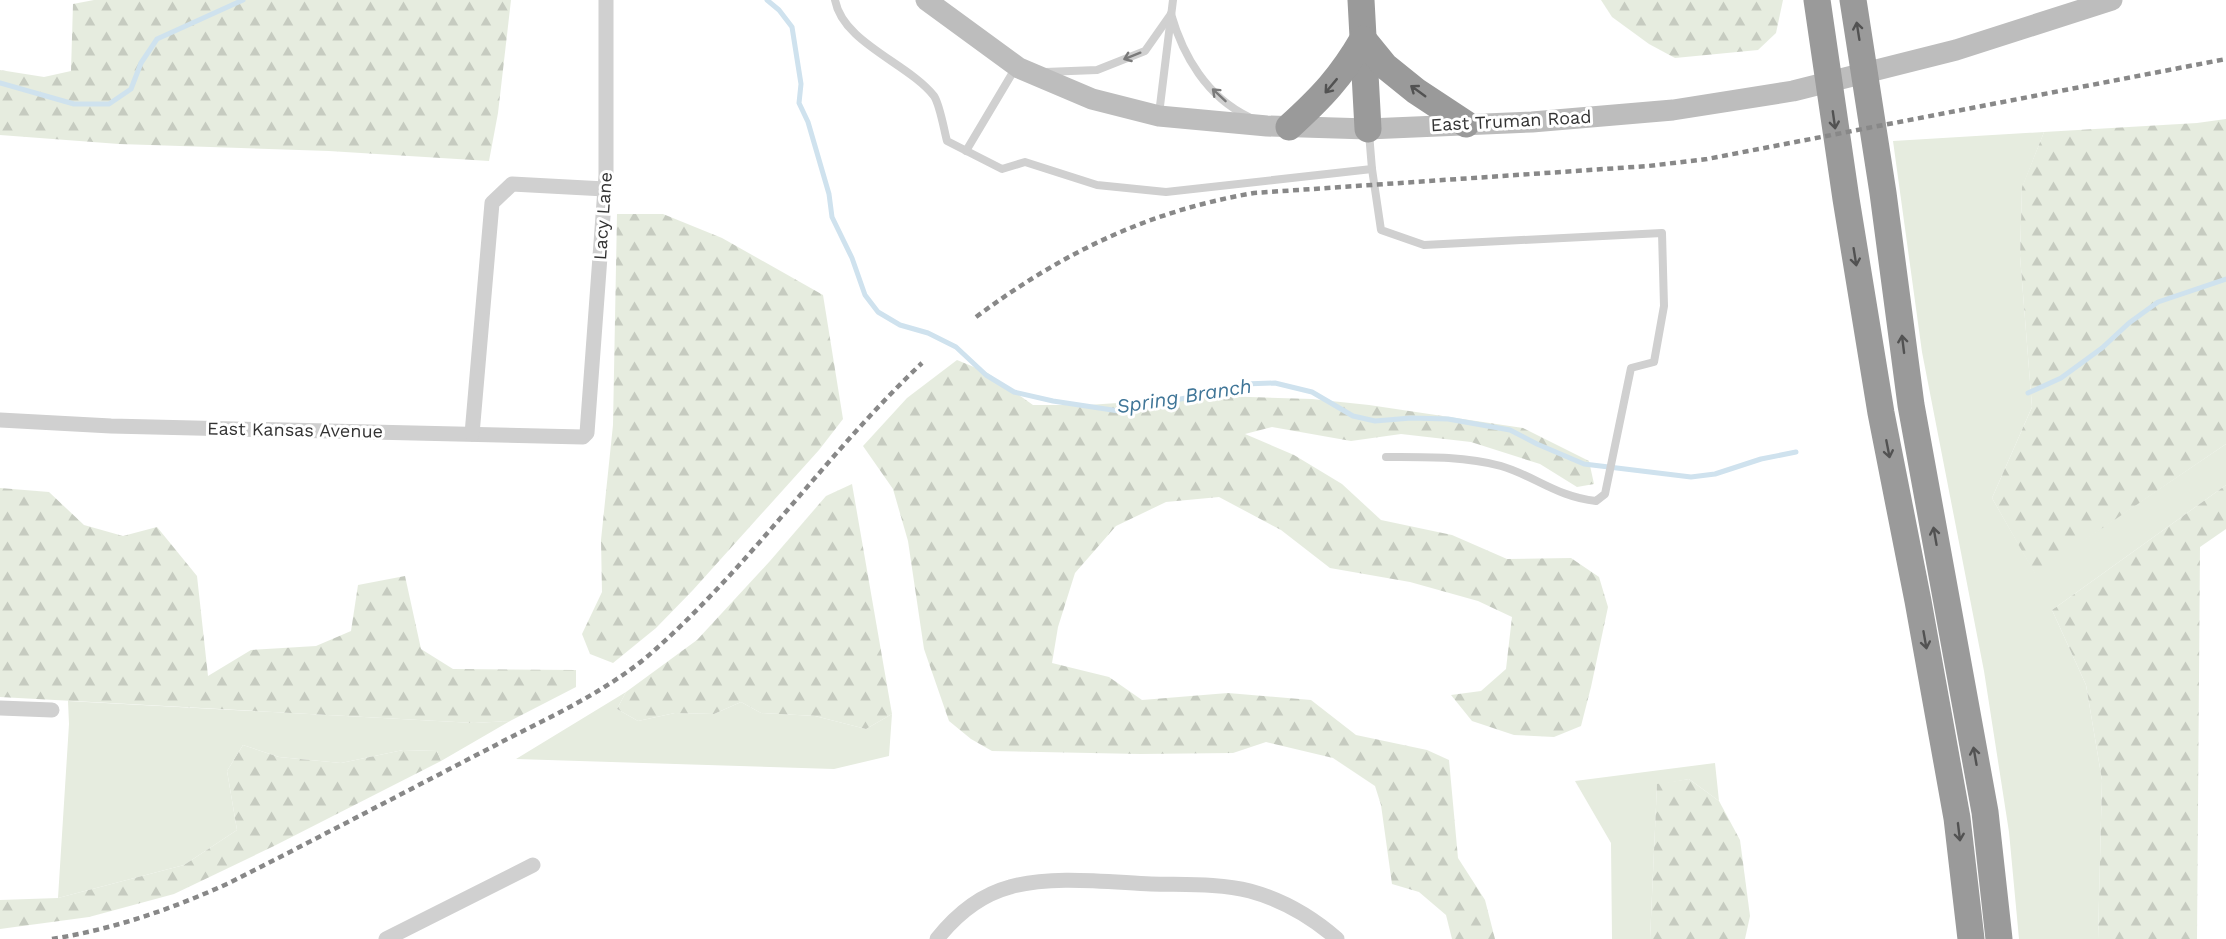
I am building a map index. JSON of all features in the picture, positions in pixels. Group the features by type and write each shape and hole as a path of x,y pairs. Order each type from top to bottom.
{"highway":[{"path":"1361,0 1368,129"},
{"path":"1817,0 1846,199 1881,412 1957,818 1971,939"},
{"path":"1853,0 1883,193 1911,405 1985,812 1999,939"},
{"path":"1364,39 1385,66 1416,91 1466,124"},
{"path":"1278,127 1324,94 1346,68 1364,39"}],"main road":[{"name":"East Truman Road","path":"926,0 1023,69 1092,99 1159,116 1278,127 1368,129 1532,122 1673,110 1793,91 1956,50 2112,0"}],"street":[{"name":"Lacy Lane","path":"587,433 605,189 606,0"},
{"path":"472,434 492,203 512,184 605,189"},
{"name":"East Kansas Avenue","path":"0,420 111,426 583,437 587,433"},
{"path":"0,708 52,710"},
{"path":"386,939 533,865"},
{"path":"937,939 951,921 975,902 1010,887 1055,880 1209,886 1248,891 1281,901 1318,923 1337,939"}],"lane":[{"path":"835,0 848,29 914,78 935,98 947,141 1002,169 1025,162 1097,185 1166,192 1372,169"},
{"path":"1159,116 1173,0"},
{"path":"966,150 1023,69 1097,70 1145,51 1170,14"},
{"path":"1170,14 1179,40 1192,66 1215,93 1237,112 1278,127"},
{"path":"1368,129 1381,230 1424,245 1662,233 1664,306 1654,362 1631,368 1605,494 1596,501 1577,498 1560,493 1502,466 1444,457 1386,457"}],"green space":[{"path":"94,0 511,0 498,113 489,161 329,151 119,144 0,135 0,70 44,77 71,71 73,4"},
{"path":"1601,0 1783,0 1776,33 1758,50 1675,58 1649,44 1612,17"},
{"path":"2226,119 2226,444 2035,574 1992,498 2032,407 2020,256 2022,187 2044,132 2197,123"},
{"path":"2044,132 2022,188 2020,256 2032,407 1992,498 2035,573 2226,444 2226,485 2052,610 2086,685 2102,780 2098,939 2019,939 2009,832 1984,671 1922,352 1893,141"},
{"path":"617,214 663,214 722,238 823,295 843,419 819,450 693,590 656,628 613,663 590,654 582,634 602,592 601,540 613,425"},
{"path":"957,360 986,372 1033,405 1088,405 1220,396 1312,399 1369,405 1523,428 1589,461 1594,484 1577,487 1540,464 1471,442 1401,434 1351,441 1272,427 1245,434 1294,455 1342,484 1381,520 1452,535 1507,559 1571,558 1599,577 1608,607 1581,726 1554,737 1514,735 1472,721 1451,695 1481,691 1506,669 1512,617 1478,601 1410,582 1330,568 1281,530 1219,497 1166,502 1116,526 1075,573 1058,627 1052,663 1109,677 1142,700 1228,693 1311,700 1356,735 1427,750 1449,760 1458,858 1485,900 1495,939 1452,939 1446,915 1419,892 1392,884 1381,805 1375,786 1333,758 1266,742 1233,753 992,751 971,739 949,721 924,649 908,541 893,489 863,446 907,398"},
{"path":"852,484 892,714 866,729 815,716 761,713 741,702 714,714 675,713 638,721 617,709 626,692 697,640 826,496"},
{"path":"2226,485 2226,529 2200,547 2197,939 2098,939 2102,780 2086,685 2052,610"},
{"path":"0,488 49,492 84,525 123,536 157,527 197,576 208,676 251,650 316,646 351,631 358,585 405,576 421,649 453,669 576,670 576,687 510,721 474,723 0,697"},
{"path":"626,692 617,709 638,721 675,713 714,714 741,702 761,713 815,716 866,729 892,714 889,756 834,769 516,759"},
{"path":"68,701 474,723 510,721 441,761 437,751 403,750 341,763 279,757 243,745 227,771 237,830 184,865 58,898 69,724"},
{"path":"243,745 279,757 341,763 403,750 437,751 441,761 174,894 89,917 0,929 0,900 58,898 184,865 237,830 227,771"},
{"path":"1715,763 1719,801 1689,779 1657,785 1650,939 1612,939 1611,843 1575,781"},
{"path":"1689,779 1719,801 1740,840 1750,916 1745,939 1650,939 1657,784"}],"waterway":[{"name":"Spring Branch","path":"0,83 74,104 109,104 131,89 141,63 157,39 243,0"},
{"name":"Spring Branch","path":"767,0 779,10 792,27 801,84 799,103 808,122 829,194 832,217 852,258 865,295 878,312 900,325 928,333 956,347 986,375 1014,392 1053,401 1119,411 1244,384 1275,383 1312,392 1353,416 1375,421 1411,418 1448,419 1510,430 1584,464 1691,477 1715,474 1761,459 1796,452"},
{"name":"Spring Branch","path":"2028,393 2061,378 2158,302 2226,279"}],"railway":[{"path":"976,317 1008,294 1074,254 1142,223 1215,201 1254,193 1648,166 1707,159 2226,59"},
{"path":"52,939 98,930 142,917 229,883 555,715 619,678 657,648 726,579 855,433 922,363"}]}
